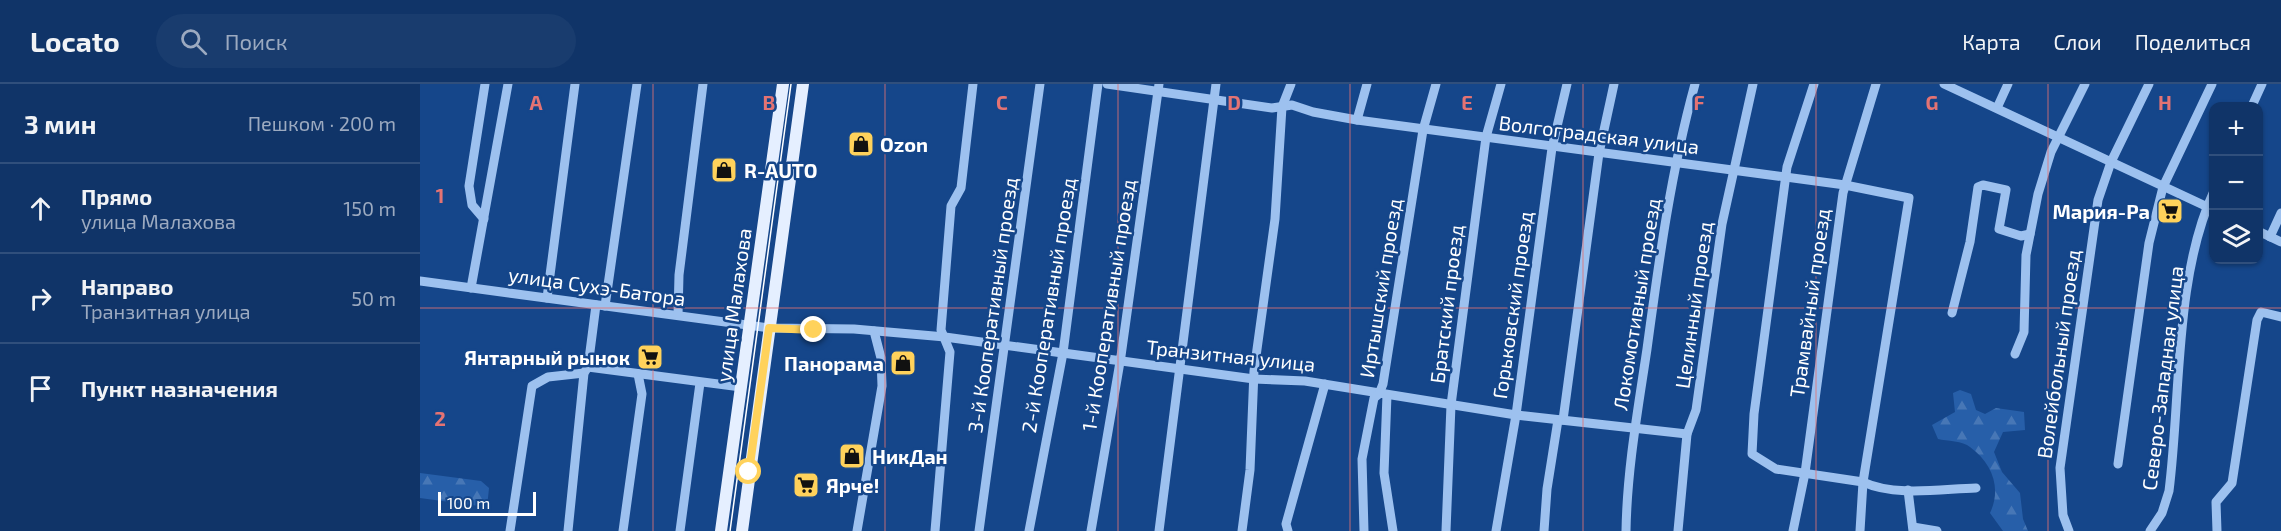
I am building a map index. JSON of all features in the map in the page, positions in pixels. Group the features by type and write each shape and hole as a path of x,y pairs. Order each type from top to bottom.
{"main road":[{"name":"улица Малахова","path":"721,531 783,84"},
{"name":"улица Малахова","path":"742,531 803,84"},
{"path":"730,470 749,472"}],"street":[{"path":"484,219 472,205 469,186 485,84"},
{"path":"471,288 508,84"},
{"path":"547,298 575,84"},
{"path":"568,531 586,370 601,305 637,84"},
{"path":"678,315 679,276 703,84"},
{"path":"935,531 950,352 941,330 951,206 961,188 973,84"},
{"name":"3-й Кооперативный проезд","path":"979,531 1040,84"},
{"name":"2-й Кооперативный проезд","path":"1029,531 1063,353 1098,84"},
{"name":"Волгоградская улица","path":"1107,84 1158,87 1215,99 1282,107 1292,105 1313,112 1423,130 1732,169 1845,185 1909,198 1863,482"},
{"path":"1159,531 1216,84"},
{"path":"1242,531 1250,470 1254,379 1275,219 1282,107 1291,84"},
{"path":"1357,120 1367,84"},
{"name":"Иртышский проезд","path":"1393,531 1384,473 1383,384 1423,130 1436,84"},
{"name":"Братский проезд","path":"1446,531 1451,405 1486,137 1501,84"},
{"name":"Горьковский проезд","path":"1496,531 1516,415 1552,148 1567,84"},
{"path":"1544,531 1549,470 1561,420 1589,246 1599,153 1614,84"},
{"name":"Локомотивный проезд","path":"1626,531 1635,429 1675,162 1695,84"},
{"name":"Целинный проезд","path":"1678,531 1687,434 1696,410 1722,224 1732,169 1753,84"},
{"path":"1814,84 1786,167 1754,414 1752,454 1776,469 1863,482 1873,487 1908,490 1976,488"},
{"name":"Трамвайный проезд","path":"1793,531 1805,473 1845,185 1876,84"},
{"path":"1944,84 2209,208"},
{"path":"1997,108 2008,84"},
{"path":"2015,354 2024,332 2026,255 2038,194 2051,152 2085,84"},
{"name":"Волейбольный проезд","path":"2069,531 2063,515 2060,468 2098,200 2110,162 2149,84"},
{"path":"2118,464 2149,243 2163,187 2212,84"},
{"path":"2254,102 2262,84"},
{"name":"1-й Кооперативный проезд","path":"1091,531 1120,361 1158,87"},
{"path":"1952,313 1970,243 1978,187 1983,185 2006,190 1999,229 2021,236 2030,234"},
{"name":"Северо-Западная улица","path":"2150,531 2162,513 2169,491 2185,308 2196,249 2209,210"},
{"path":"2270,237 2281,213"},
{"path":"2263,233 2281,242"},
{"name":"улица Сухэ-Батора","path":"420,281 769,328"},
{"path":"2217,531 2216,502 2232,483 2257,320 2262,312 2281,317"},
{"name":"Транзитная улица","path":"769,328 874,331 945,337 1254,379 1325,384 1516,415 1687,434"},
{"path":"857,531 864,475 882,386 881,358 874,331"},
{"path":"510,531 532,386 548,377 586,370 741,387"},
{"path":"623,531 642,394 638,374"},
{"path":"681,531 700,383"},
{"path":"1288,531 1286,524 1325,384"},
{"name":"Иртышский проезд","path":"1364,531 1362,459 1374,398 1383,395"},
{"path":"1860,531 1863,482"},
{"path":"1908,490 1913,529 1937,531"}],"green space":[{"path":"1960,390 1971,394 1976,410 1985,414 1996,408 2024,412 2025,430 2003,432 1994,452 2002,472 2020,493 2023,519 2028,531 2003,531 1990,513 1995,485 1989,468 1978,453 1963,444 1938,439 1932,425 1955,412 1953,393"},
{"path":"420,473 481,481 489,488 487,507 420,498"}],"tram line":[{"path":"730,531 791,84"}],"place":[{"name":"Ozon","path":"861,144"},
{"name":"R-AUTO","path":"724,170"},
{"name":"Мария-Ра","path":"2170,211"},
{"name":"Янтарный рынок","path":"650,357"},
{"name":"Панорама","path":"903,363"},
{"name":"НикДан","path":"852,456"},
{"name":"Ярче!","path":"806,485"}],"route":[{"path":"749,472 769,328 814,330"}]}
